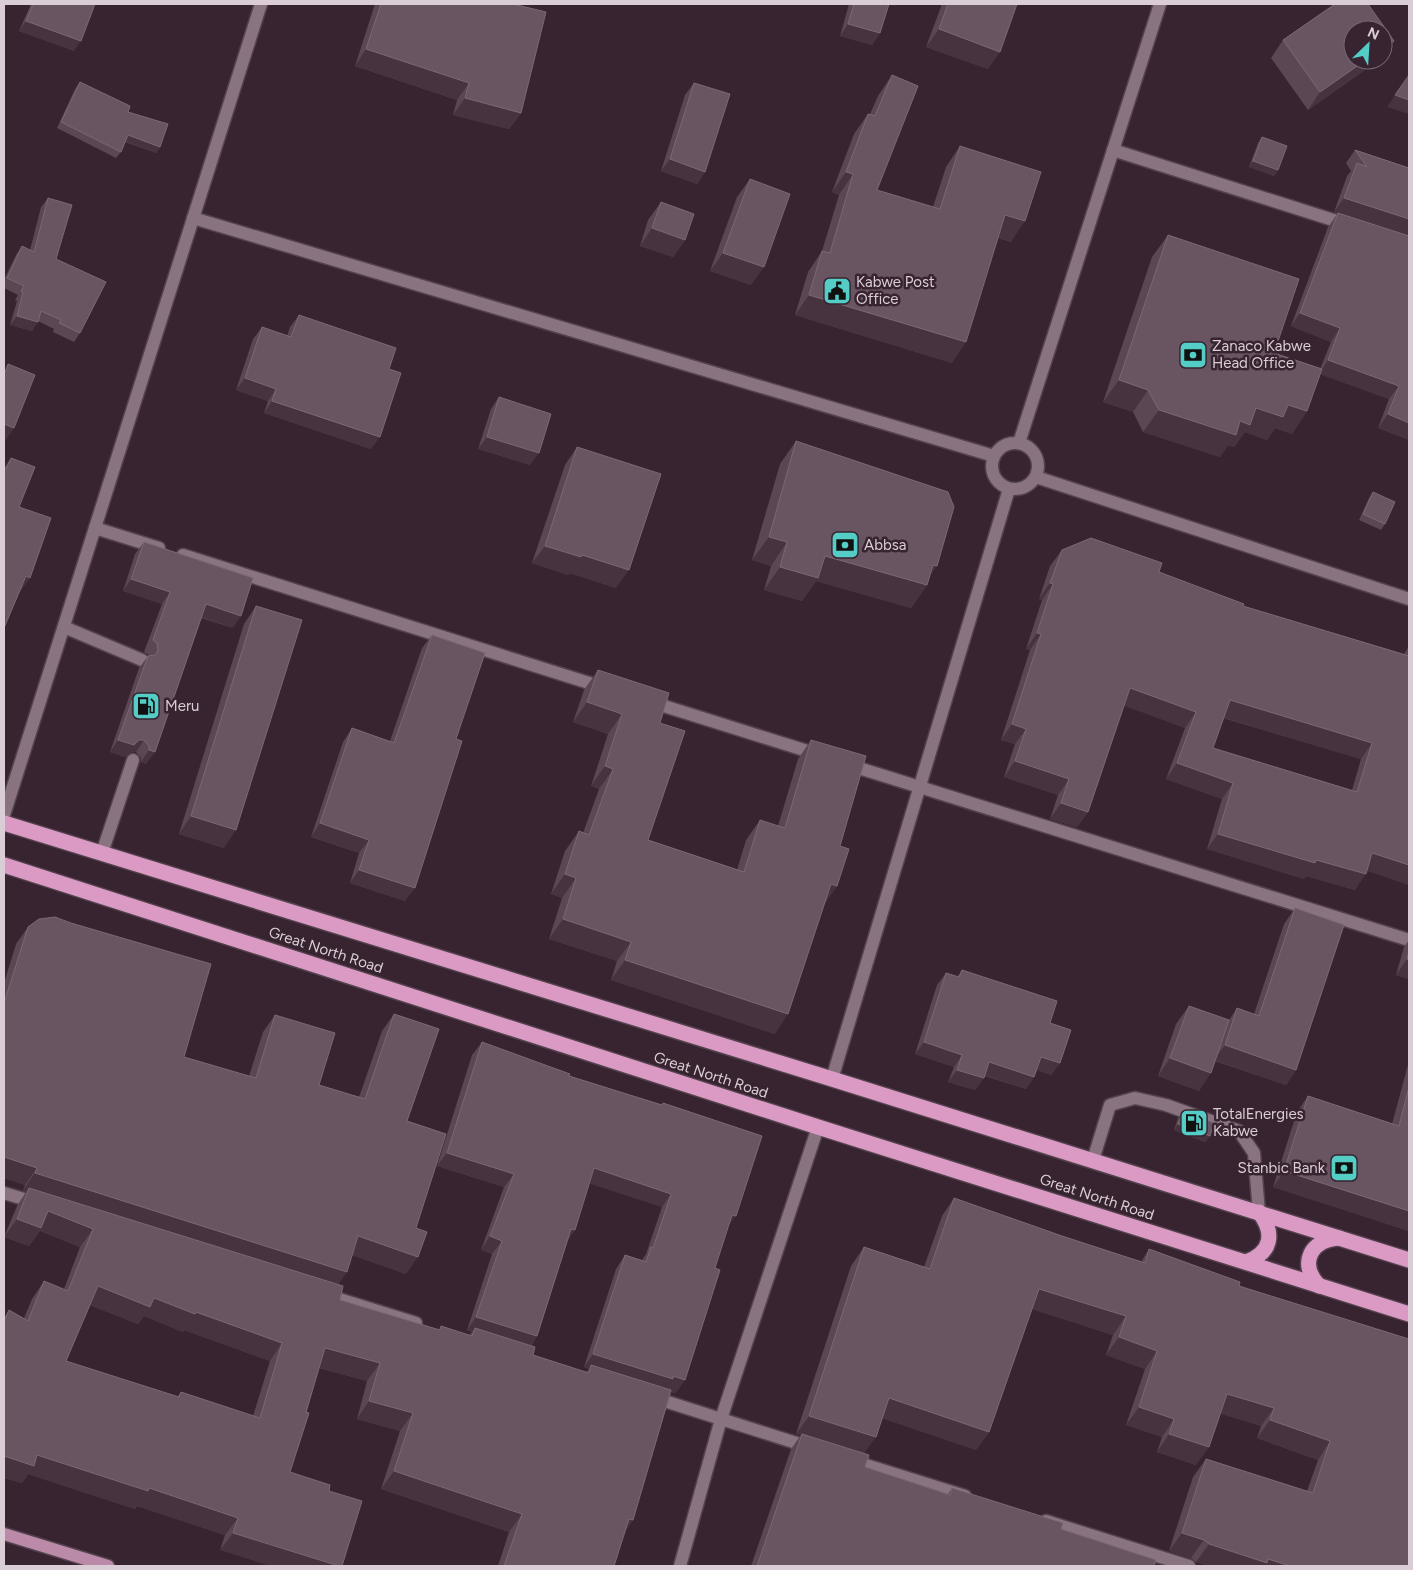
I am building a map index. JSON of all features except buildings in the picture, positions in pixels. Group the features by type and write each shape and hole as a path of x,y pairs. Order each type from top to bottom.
{"highway":[{"name":"Great North Road","path":"4,823 1093,1160 1409,1260"},
{"name":"Great North Road","path":"4,865 818,1128 1409,1314"},
{"path":"1246,1262 1256,1259 1264,1251 1268,1241 1269,1231 1266,1221 1259,1212"},
{"path":"1319,1286 1309,1272 1310,1254 1322,1241 1330,1238 1339,1238"}],"main road":[{"path":"4,1534 108,1566"}],"street":[{"path":"4,815 261,4"},
{"path":"1019,444 1160,4"},
{"path":"1113,150 1363,229"},
{"path":"193,218 994,456"},
{"path":"1009,443 1029,448 1036,456 1038,467 1036,477 1029,485 1020,490 1009,489 999,484 993,476 991,466 994,456 1000,448 1009,443"},
{"path":"1036,477 1409,599"},
{"path":"832,1079 1009,489"},
{"path":"95,528 616,691"},
{"path":"64,627 142,660"},
{"path":"635,697 1409,940"},
{"path":"102,853 134,760"},
{"path":"1093,1160 1110,1105 1135,1098 1166,1105 1239,1131 1254,1153 1259,1212"},
{"path":"680,1566 721,1419 818,1128"},
{"path":"4,1193 51,1208"},
{"path":"315,1291 429,1327"},
{"path":"636,1392 974,1499"},
{"path":"1030,1516 1189,1566"}],"place":[{"name":"Kabwe Post Office","path":"837,291"},
{"name":"Zanaco Kabwe Head Office","path":"1193,355"},
{"name":"Abbsa","path":"845,545"},
{"name":"Meru","path":"146,706"},
{"name":"TotalEnergies Kabwe","path":"1194,1123"},
{"name":"Stanbic Bank","path":"1344,1168"}]}
